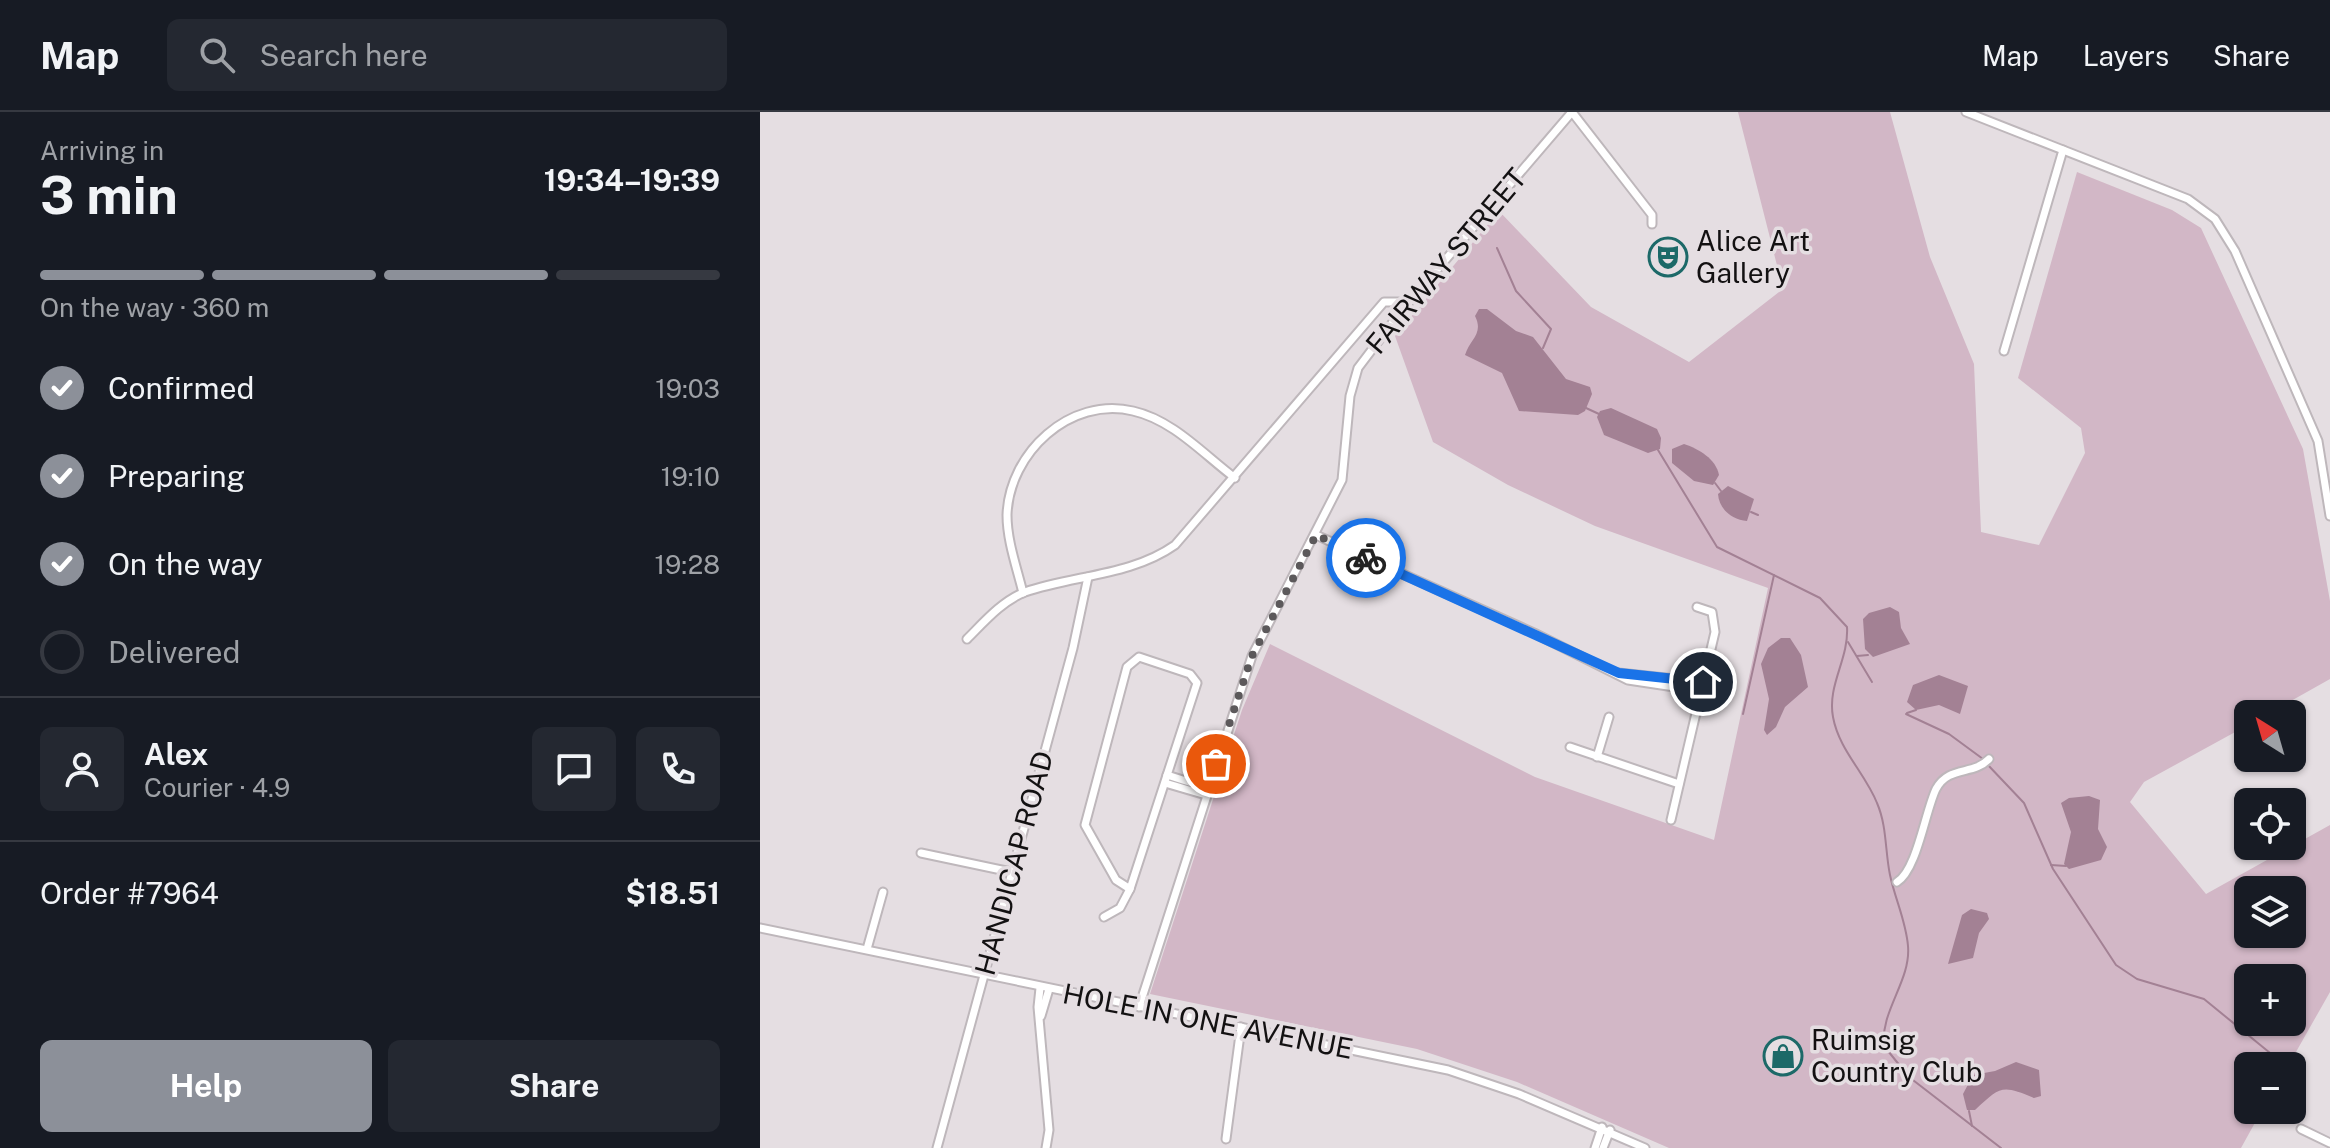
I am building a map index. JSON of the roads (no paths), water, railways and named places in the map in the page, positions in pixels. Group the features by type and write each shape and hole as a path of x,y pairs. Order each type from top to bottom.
{"street":[{"path":"1572,112 1652,215 1652,224"},
{"name":"FAIRWAY STREET","path":"1139,1007 1252,656 1342,480 1353,382 1364,358 1572,112"},
{"path":"1966,112 2188,199 2206,211 2223,230 2314,430 2330,516"},
{"path":"2004,351 2063,150"},
{"path":"967,639 1003,605 1023,593 1163,554 1191,531 1386,301 1409,302"},
{"path":"1378,310 1399,314"},
{"path":"1023,593 1008,530 1013,484 1036,443 1065,422 1101,411 1133,411 1168,425 1235,478"},
{"path":"1316,535 1619,673 1628,680 1702,687"},
{"name":"HANDICAP ROAD","path":"937,1148 1073,648 1088,577"},
{"path":"1671,820 1716,623 1708,608 1697,607"},
{"path":"1104,917 1120,908 1130,889 1196,680 1190,674 1135,657 1127,667 1085,825 1116,880 1130,889"},
{"path":"1597,757 1609,717"},
{"path":"1570,747 1679,784"},
{"path":"1897,882 1909,869 1941,781 1958,769 1986,762"},
{"path":"1166,779 1207,791"},
{"path":"921,853 1011,872"},
{"path":"867,949 883,892"},
{"name":"HOLE IN ONE AVENUE","path":"760,928 1448,1070 1606,1129 1645,1148"},
{"path":"1040,988 1049,1130 1046,1148"},
{"path":"1040,1018 1049,989"},
{"path":"1226,1139 1241,1027"},
{"path":"1595,1148 1606,1129"},
{"path":"1603,1148 1606,1129"},
{"path":"2301,1129 2330,1143"}],"waterway":[{"path":"1497,248 1516,291 1551,329 1543,348"},
{"path":"1586,408 1599,414"},
{"path":"1658,450 1717,547 1820,598 1847,627 1845,650 1833,694 1833,717 1846,751 1872,792 1880,812 1890,875 1908,946 1905,971 1886,1021 1884,1046 1909,1077 2001,1148"},
{"path":"1715,483 1721,491"},
{"path":"1751,512 1758,515"},
{"path":"1743,714 1774,575"},
{"path":"1848,642 1872,682"},
{"path":"1857,656 1868,655"},
{"path":"1907,713 1916,710"},
{"path":"1906,714 1949,734 1983,759"},
{"path":"1987,764 2024,803 2053,869 2116,965 2137,979 2204,999 2269,1052"},
{"path":"2051,865 2066,866"},
{"path":"1969,1111 1972,1126"}],"place":[{"name":"Alice Art Gallery","path":"1668,257"},
{"name":"Ruimsig Country Club","path":"1783,1056"}]}
